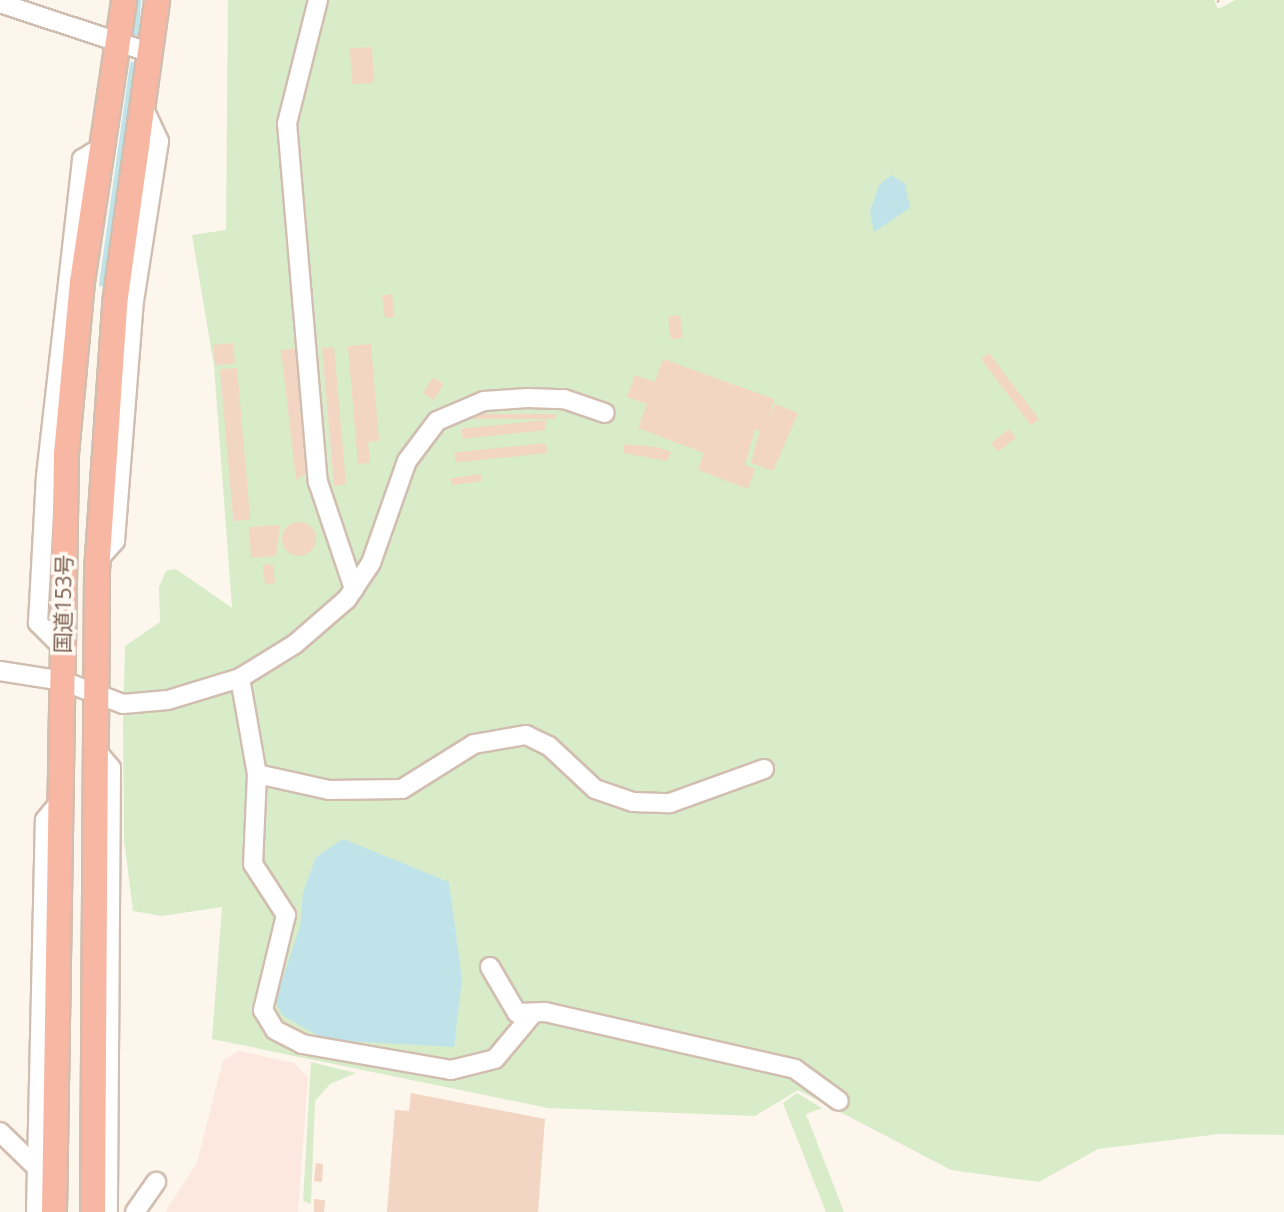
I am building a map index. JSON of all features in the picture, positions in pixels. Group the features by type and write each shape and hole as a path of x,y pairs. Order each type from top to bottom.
{"highway":[{"name":"国道153号","path":"93,1212 102,1145 95,748 97,561 157,0"},
{"name":"国道153号","path":"42,1207 56,1073 65,454 102,147 118,41 118,5"}],"street":[{"path":"318,0 287,123 318,482 354,589"},
{"path":"0,3 150,52"},
{"path":"0,671 63,681 123,704 168,700 240,678 295,644 354,589 372,563 407,461 437,421 484,401 528,398 564,400 604,412"},
{"path":"240,678 257,774 253,864 286,915 263,1010 275,1030 302,1044 451,1070 495,1059 531,1016 545,1012 795,1069 839,1101"},
{"path":"257,774 316,789 402,789 474,744 526,735 549,746 595,789 633,802 670,803 764,769"},
{"path":"19,1212 42,1207 37,1168 42,1046 44,820 61,800"},
{"path":"490,967 505,1000 531,1016"},
{"path":"42,1046 56,1073"},
{"path":"0,1132 37,1168"},
{"path":"102,1145 108,1212"},
{"path":"135,1212 156,1182"}],"path":[{"path":"1218,0 1220,6"}],"shaded area":[{"path":"239,1051 294,1063 308,1077 298,1212 165,1212 197,1163 223,1060"}],"green space":[{"path":"228,0 1214,0 1218,9 1235,0 1284,0 1284,1135 1219,1134 1098,1149 1039,1182 951,1170 798,1090 755,1116 548,1108 212,1039 222,907 162,916 133,911 124,840 123,723 125,646 160,622 159,587 166,571 176,569 232,608 214,366 192,235 226,230"},
{"path":"311,1062 356,1073 330,1084 315,1101 311,1204 303,1201"},
{"path":"797,1093 822,1108 806,1114 844,1212 826,1212 783,1103"}],"water":[{"path":"891,175 905,184 910,208 874,232 870,212 879,185"},
{"path":"343,839 449,882 462,980 454,1047 325,1040 282,1015 275,1001 300,927 303,893 316,857"}],"building":[{"path":"372,47 374,83 352,84 350,48"},
{"path":"392,294 395,317 385,318 382,295"},
{"path":"680,315 683,338 671,339 668,316"},
{"path":"233,343 235,363 215,365 213,345"},
{"path":"371,344 379,441 368,442 370,463 358,464 348,346"},
{"path":"334,347 346,484 334,486 322,348"},
{"path":"298,348 309,471 296,480 281,350"},
{"path":"989,353 1039,419 1031,425 981,359"},
{"path":"663,359 774,399 768,421 775,404 798,413 773,471 751,463 760,431 755,429 745,465 755,469 748,489 698,470 704,453 638,428 647,404 627,397 635,375 655,382"},
{"path":"237,368 250,519 233,521 220,369"},
{"path":"433,377 444,384 434,400 423,393"},
{"path":"461,414 556,414 556,419 461,419"},
{"path":"545,420 546,430 463,439 461,429"},
{"path":"1009,429 1016,438 998,452 991,443"},
{"path":"546,443 547,453 456,463 455,453"},
{"path":"624,444 656,447 671,452 668,461 623,453"},
{"path":"481,474 482,481 451,485 450,478"},
{"path":"299,522 311,527 316,539 311,551 299,556 287,551 282,539 287,527"},
{"path":"280,525 276,556 251,558 249,527"},
{"path":"273,564 275,583 265,584 263,565"},
{"path":"411,1093 545,1119 538,1212 387,1212 395,1110 409,1111"},
{"path":"316,1163 323,1164 322,1182 314,1181"},
{"path":"314,1199 325,1200 324,1212 314,1212"}],"waterway":[{"path":"135,37 138,0"},
{"path":"101,284 132,64"}]}
